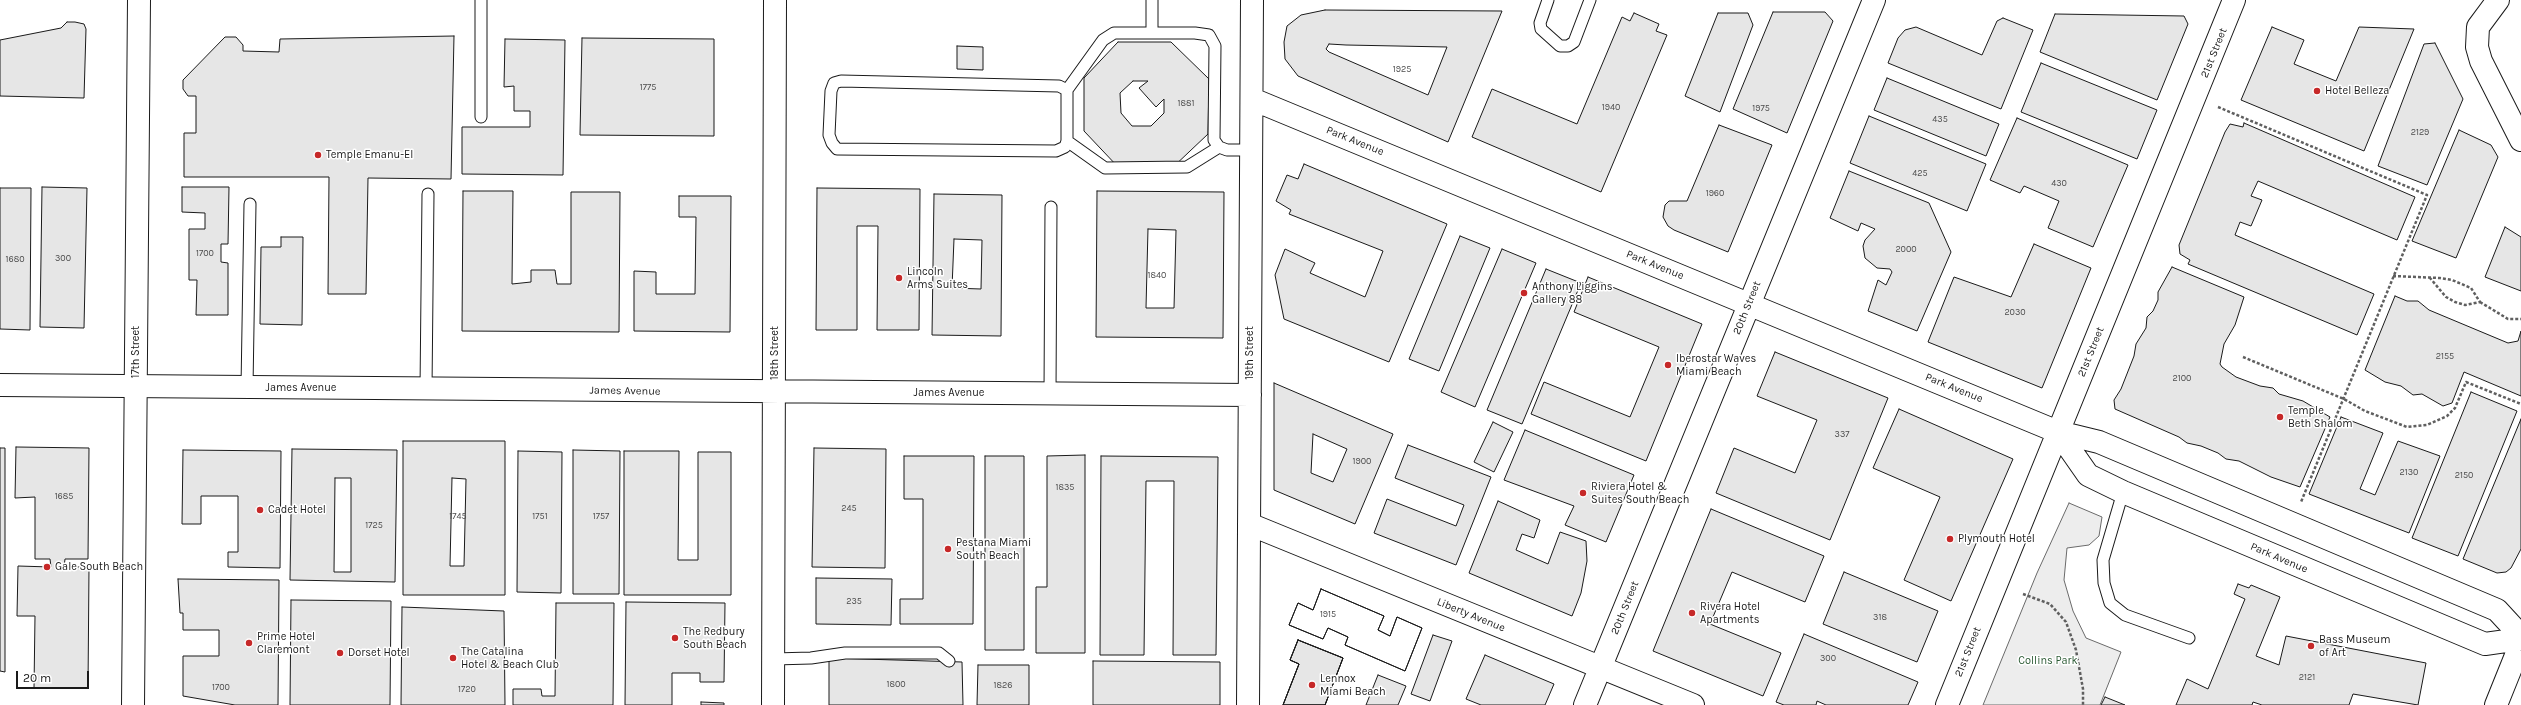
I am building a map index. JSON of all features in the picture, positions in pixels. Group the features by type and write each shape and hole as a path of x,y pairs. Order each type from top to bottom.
{"street":[{"name":"17th Street","path":"133,705 139,0"},
{"name":"18th Street","path":"773,705 775,0"},
{"name":"19th Street","path":"1248,705 1252,0"},
{"name":"20th Street","path":"1585,705 1874,0"},
{"name":"21st Street","path":"1947,705 2234,0"},
{"path":"2498,0 2478,27 2477,47 2481,61 2521,140"},
{"name":"Park Avenue","path":"1252,99 2058,432 2099,442 2497,610 2521,638"},
{"name":"James Avenue","path":"0,385 1250,395"},
{"name":"Park Avenue","path":"2058,432 2088,475 2123,492 2484,644 2521,638"},
{"name":"Liberty Avenue","path":"1249,524 1693,705"},
{"path":"2496,705 2521,643"}],"lane":[{"path":"481,0 481,117"},
{"path":"1152,0 1152,32"},
{"path":"1548,0 1540,23 1541,29 1560,46 1568,46 1574,42 1590,0"},
{"path":"1067,90 1059,86 841,81 834,83 831,91 829,135 832,143 837,148 1056,151 1065,146 1067,141 1067,90 1103,40 1114,33 1126,31 1195,33 1209,35 1215,46 1214,140 1218,147 1227,150 1251,150"},
{"path":"1067,141 1105,168 1187,167 1218,147"},
{"path":"426,389 428,194"},
{"path":"246,387 250,204"},
{"path":"1050,393 1051,208"},
{"path":"2123,492 2103,560 2104,583 2110,603 2125,615 2189,638"},
{"path":"774,659 811,658 845,653 939,653 949,661"}],"path":[{"path":"2218,107 2427,195 2301,503"},
{"path":"2393,276 2440,278 2461,282 2471,288 2480,302 2508,319 2521,318"},
{"path":"2430,278 2446,297 2455,302 2465,305 2480,302"},
{"path":"2244,357 2344,399 2390,421 2417,428 2437,422 2447,416 2455,408 2466,382 2521,404"},
{"path":"2023,594 2050,604 2066,622 2076,650 2083,688 2083,705"}],"green space":[{"name":"Collins Park","path":"2069,503 2102,517 2099,536 2089,545 2067,548 2064,580 2073,611 2086,638 2121,652 2100,705 1983,705 2037,573"}],"building":[{"path":"1325,10 1502,11 1448,142 1298,76 1285,59 1284,42 1287,26 1301,15","holes":["1329,44 1447,47 1428,95 1329,52 1326,49"]},
{"path":"1773,12 1825,12 1833,21 1787,133 1733,109"},
{"path":"1634,13 1659,24 1656,31 1667,35 1601,192 1472,137 1492,89 1577,124 1622,17 1630,21"},
{"path":"1718,13 1748,13 1753,25 1720,112 1685,96"},
{"path":"2055,14 2184,16 2188,24 2157,100 2040,52"},
{"path":"2003,18 2033,30 2001,109 1888,63 1898,38 1905,30 1916,27 1982,55 1997,21"},
{"path":"67,22 84,24 86,29 84,98 0,96 0,40 61,28"},
{"name":"Hotel Belleza","path":"2272,27 2304,40 2294,64 2336,81 2359,27 2414,29 2364,151 2241,100"},
{"name":"Temple Emanu-El","path":"454,36 451,179 368,178 366,294 328,294 329,177 184,177 184,133 196,133 196,96 188,96 183,89 183,80 225,37 236,37 243,45 243,51 279,52 280,39"},
{"path":"582,38 714,39 714,136 580,135"},
{"path":"505,39 565,40 563,175 462,174 462,127 530,127 530,111 514,111 514,86 504,87"},
{"path":"1118,42 1171,42 1209,79 1208,134 1171,169 1119,168 1084,131 1084,78","holes":["1133,81 1148,81 1139,88 1156,107 1164,99 1164,113 1151,126 1132,126 1121,113 1120,93"]},
{"path":"2435,43 2463,99 2427,185 2378,166 2424,44"},
{"path":"957,46 983,47 983,70 957,69"},
{"path":"2041,63 2157,110 2137,159 2021,112"},
{"path":"1887,78 1999,124 1986,156 1874,110"},
{"path":"1869,116 1986,164 1967,211 1850,163"},
{"path":"2017,118 2128,165 2093,247 2048,228 2059,201 2024,186 2020,193 1990,180"},
{"path":"2244,123 2415,197 2397,240 2258,181 2251,196 2262,200 2251,226 2240,222 2235,235 2374,294 2357,335 2188,264 2190,260 2180,254 2179,245 2225,132 2230,124 2243,127"},
{"path":"1719,125 1772,145 1728,252 1674,230 1668,226 1663,217 1665,205 1669,201 1687,201"},
{"path":"2459,130 2491,145 2498,157 2456,258 2412,241"},
{"path":"1304,164 1447,224 1389,362 1284,319 1275,275 1285,249 1315,263 1310,273 1365,297 1383,251 1289,214 1291,210 1276,201 1287,175 1298,179"},
{"path":"1849,171 1929,203 1951,252 1917,331 1868,311 1878,280 1886,285 1892,272 1890,269 1877,268 1865,258 1863,246 1865,240 1875,229 1861,223 1858,231 1830,218"},
{"path":"42,187 87,188 84,328 40,327"},
{"path":"182,187 229,187 228,244 221,244 221,262 228,263 228,315 196,315 197,280 189,280 189,229 205,229 205,213 182,212"},
{"path":"0,188 31,188 30,330 0,329"},
{"name":"Lincoln Arms Suites","path":"817,188 920,189 919,330 877,330 878,226 857,226 857,330 816,330"},
{"path":"463,191 513,191 512,284 531,282 531,270 555,270 557,284 571,284 571,192 620,192 619,332 462,331"},
{"path":"1097,191 1224,192 1223,338 1096,337","holes":["1148,229 1176,230 1174,308 1146,308"]},
{"path":"934,194 1002,195 1001,336 932,335","holes":["954,239 982,240 981,289 952,288"]},
{"path":"679,196 731,196 730,332 634,331 634,271 656,272 656,294 695,294 696,217 679,217"},
{"path":"2505,227 2521,237 2521,291 2485,277"},
{"path":"1460,236 1490,248 1439,371 1409,359"},
{"path":"281,237 303,237 302,325 260,324 261,247 281,247"},
{"path":"2034,244 2091,268 2042,388 1928,342 1954,277 2011,297"},
{"path":"1502,249 1536,263 1475,407 1441,392"},
{"path":"2172,267 2244,297 2235,325 2224,344 2220,364 2222,367 2236,377 2260,386 2273,388 2279,394 2303,401 2330,417 2300,487 2271,477 2239,461 2226,459 2218,453 2201,446 2187,443 2179,437 2115,409 2114,400 2121,389 2134,356 2136,344 2146,328 2147,317 2153,311 2158,300 2158,292"},
{"path":"1546,269 1581,283 1522,424 1487,410"},
{"name":"Iberostar Waves Miami Beach","path":"1588,277 1702,324 1646,461 1531,414 1544,382 1630,417 1659,347 1574,312"},
{"path":"2395,296 2407,301 2418,301 2429,310 2508,343 2518,341 2521,331 2521,396 2464,372 2452,403 2443,406 2422,394 2413,395 2401,386 2385,382 2365,370"},
{"path":"1775,352 1888,398 1830,540 1716,493 1734,448 1795,473 1817,420 1757,396"},
{"path":"1274,383 1393,434 1355,524 1274,490","holes":["1313,434 1347,449 1333,482 1311,473"]},
{"path":"2471,392 2517,411 2458,556 2412,538"},
{"name":"Plymouth Hotel","path":"1899,409 2013,459 1951,601 1904,580 1940,497 1873,468"},
{"path":"2341,417 2383,433 2360,489 2375,495 2398,441 2440,456 2409,533 2309,494"},
{"path":"2521,419 2521,549 2511,568 2506,572 2497,573 2463,559"},
{"path":"1493,422 1513,432 1494,472 1474,462"},
{"name":"Riviera Hotel & Suites South Beach","path":"1525,430 1634,475 1606,542 1565,525 1574,506 1504,480"},
{"path":"403,441 505,441 505,595 403,595","holes":["452,478 466,479 464,566 450,566"]},
{"path":"1408,445 1491,477 1456,565 1374,533 1387,499 1456,526 1464,505 1395,478"},
{"name":"Gale South Beach","path":"16,447 89,448 88,559 65,559 64,567 89,567 88,688 34,688 35,616 17,616 18,566 51,567 50,559 35,559 35,497 15,498"},
{"path":"0,448 5,448 5,672 0,671"},
{"path":"814,448 886,449 885,568 812,567"},
{"path":"292,449 397,450 395,582 290,580","holes":["335,478 351,478 351,572 334,572"]},
{"name":"Cadet Hotel","path":"183,450 281,451 280,568 228,567 228,552 238,552 238,496 201,496 201,524 182,524"},
{"path":"573,450 620,451 619,594 573,594"},
{"path":"518,451 562,452 561,593 517,592"},
{"path":"624,451 679,451 678,560 698,560 698,452 731,452 731,595 624,595"},
{"path":"1085,455 1085,653 1036,653 1036,587 1047,587 1047,456"},
{"name":"Pestana Miami South Beach","path":"904,456 974,456 973,624 900,624 900,599 923,599 923,499 904,499"},
{"path":"985,456 1024,456 1024,650 985,650"},
{"path":"1101,456 1218,457 1216,655 1173,655 1174,481 1146,481 1144,655 1100,655"},
{"path":"1498,501 1540,520 1534,538 1522,534 1516,550 1548,564 1560,532 1586,541 1587,561 1581,593 1572,616 1469,573"},
{"name":"Rivera Hotel Apartments","path":"1711,509 1824,556 1805,602 1732,572 1710,624 1781,653 1763,696 1653,651"},
{"path":"1844,572 1938,611 1917,662 1823,624"},
{"path":"816,578 892,579 891,625 816,624"},
{"name":"Prime Hotel Claremont","path":"178,579 279,580 278,705 235,705 183,696 183,656 219,656 219,630 183,630 183,613 180,613"},
{"name":"Bass Museum of Art","path":"2238,584 2249,588 2251,585 2280,597 2256,656 2279,665 2286,636 2426,663 2418,705 2353,694 2349,705 2262,705 2253,702 2252,705 2176,705 2187,679 2208,689 2245,599 2234,594"},
{"path":"1321,589 1384,616 1378,630 1390,636 1397,617 1422,628 1405,671 1345,645 1348,637 1328,628 1323,639 1289,625 1298,603 1313,610"},
{"path":"1321,589 1384,616 1378,630 1390,636 1397,617 1422,628 1405,671 1345,645 1348,637 1328,628 1323,639 1289,625 1298,603 1313,610"},
{"name":"Dorset Hotel","path":"291,600 391,601 390,705 290,705"},
{"name":"The Redbury South Beach","path":"626,602 725,603 724,682 700,682 700,673 672,673 672,705 625,705"},
{"path":"556,603 614,603 613,705 513,705 513,689 541,689 542,696 555,696"},
{"name":"The Catalina Hotel & Beach Club","path":"402,607 504,611 505,705 401,705"},
{"path":"1804,634 1918,682 1908,705 1826,705 1817,701 1816,705 1784,705 1776,702"},
{"path":"1433,635 1452,641 1430,701 1411,694"},
{"name":"Lennox Miami Beach","path":"1298,640 1343,658 1325,705 1283,705 1299,664 1290,660"},
{"name":"Lennox Miami Beach","path":"1298,640 1343,658 1325,705 1283,705 1299,664 1290,660"},
{"name":"Lennox Miami Beach","path":"1298,640 1343,658 1325,705 1283,705 1299,664 1290,660"},
{"path":"1485,655 1554,684 1545,705 1481,705 1466,699"},
{"path":"829,658 962,662 963,705 829,705"},
{"path":"1093,661 1220,662 1220,705 1093,705"},
{"path":"978,665 1029,665 1029,705 977,705"},
{"path":"1378,675 1406,686 1398,705 1366,705"},
{"path":"2105,697 2125,705 2101,705"},
{"path":"701,702 724,703 724,705 701,705"}],"place":[{"name":"Hotel Belleza","path":"2317,91"},
{"name":"Temple Emanu-El","path":"318,155"},
{"name":"Lincoln Arms Suites","path":"899,278"},
{"name":"Anthony Liggins Gallery 88","path":"1524,293"},
{"name":"Iberostar Waves Miami Beach","path":"1668,365"},
{"name":"Temple Beth Shalom","path":"2280,417"},
{"name":"Riviera Hotel & Suites South Beach","path":"1583,493"},
{"name":"Cadet Hotel","path":"260,510"},
{"name":"Plymouth Hotel","path":"1950,539"},
{"name":"Pestana Miami South Beach","path":"948,549"},
{"name":"Gale South Beach","path":"47,567"},
{"name":"Rivera Hotel Apartments","path":"1692,613"},
{"name":"The Redbury South Beach","path":"675,638"},
{"name":"Prime Hotel Claremont","path":"249,643"},
{"name":"Bass Museum of Art","path":"2311,646"},
{"name":"Dorset Hotel","path":"340,653"},
{"name":"The Catalina Hotel & Beach Club","path":"453,658"},
{"name":"Lennox Miami Beach","path":"1312,685"}]}
